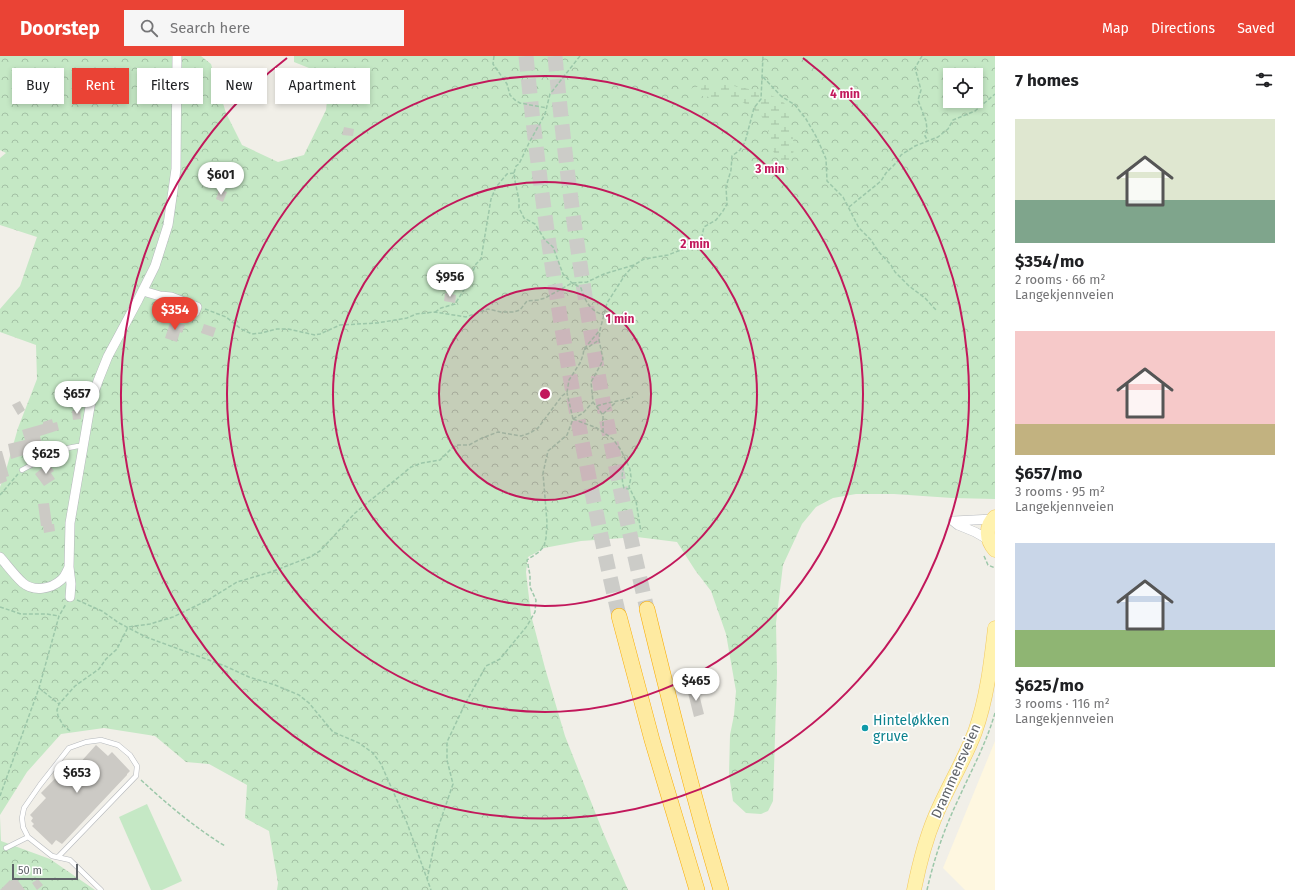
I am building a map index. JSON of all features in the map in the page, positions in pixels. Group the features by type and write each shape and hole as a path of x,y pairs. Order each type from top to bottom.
{"highway":[{"path":"647,610 695,801 722,890"},
{"path":"619,616 652,740 696,890"}],"main road":[{"path":"989,548 988,529 994,518"},
{"name":"Drammensveien","path":"914,890 929,832 970,743 978,722 987,688 995,628"}],"street":[{"path":"70,597 70,523 89,412 98,381 119,334 155,266 168,225 176,169 177,56"},
{"path":"143,291 160,296 171,297 196,310"},
{"path":"989,548 975,532 958,525 953,521 994,518"},
{"path":"0,557 23,583 36,589 55,585 62,579 70,567"}],"lane":[{"path":"22,470 49,455 73,446 83,446"},
{"path":"58,857 136,776 137,766 130,755 118,745 101,740 86,742 69,748 24,808 22,818 23,827 28,837 52,856 70,860 101,890"},
{"path":"6,848 28,837"}],"path":[{"path":"494,56 493,64 507,84 510,95 520,103 547,108"},
{"path":"580,56 550,94 545,114 519,164 516,166 514,173 519,208 524,218 535,224 545,240 553,246 563,274 572,283 581,288 585,301 597,313 604,316"},
{"path":"196,310 214,312 226,317 241,329 252,334 277,329 288,329 314,335 320,334 340,325 377,323 407,318 416,314 435,312 466,317 488,309 501,312 514,312 520,310 527,301 545,298 572,283 587,282 604,274 634,265 644,259 668,255 696,244 701,240 704,227 716,220 727,204 726,186 731,170 732,156 740,150 745,142 754,108 761,99 763,77 762,65 764,56"},
{"path":"922,56 915,68 921,90 918,100 926,121 927,128 925,136 928,141"},
{"path":"763,77 781,96 795,104 806,119 817,138 826,159 827,181 843,197 859,228 871,240 895,272 909,286 926,298 936,310"},
{"path":"849,207 881,181 901,155 915,146 938,137 948,129 953,120 975,111 995,94"},
{"path":"991,97 995,98"},
{"path":"435,312 441,308 455,304 467,285 476,264 481,259 491,199 496,187 507,174 514,173"},
{"path":"603,432 603,415 593,402 591,382 603,359 599,340 600,330 607,303 625,275 634,265"},
{"path":"427,880 437,831 453,784 447,760 447,742 465,704 486,666 500,659 527,626 535,612 536,600 530,587 528,560 539,552 544,546 546,538 547,522 543,473 548,451 567,435 573,419 567,392 568,380 580,363 584,349 600,330"},
{"path":"584,351 599,340"},
{"path":"128,627 150,624 173,617 208,600 237,582 271,572 310,557 320,551 355,513 411,467 422,463 440,460 452,448 469,445 498,432 521,436 530,433 538,428 562,396 567,392"},
{"path":"596,407 633,397"},
{"path":"573,419 583,413 593,402"},
{"path":"603,415 615,403"},
{"path":"573,419 597,428 613,439 626,461 631,477 629,487 636,501 641,532"},
{"path":"626,461 622,480 624,488 630,490"},
{"path":"0,495 22,470"},
{"path":"989,548 988,565 995,568"},
{"path":"0,796 39,688 59,616 70,597 102,611 119,623 146,637 226,666 249,678 275,685 299,695 309,703 333,732 359,743 373,753 381,764 407,823 431,890"},
{"path":"0,607 21,614 47,614 59,616"},
{"path":"70,731 63,725 58,716 57,710 59,704 75,686 99,669 106,659 117,649 128,627"},
{"path":"39,688 59,704"},
{"path":"927,890 935,858 945,829 986,740 995,713"},
{"path":"136,776 162,800 207,835 225,846"}],"shaded area":[{"path":"995,741 995,890 965,890 943,868"}],"green space":[{"path":"0,56 201,56 211,64 212,68 211,68 211,104 223,104 226,113 242,145 278,162 304,155 326,110 327,104 370,104 370,68 309,68 294,62 294,56 995,56 995,499 894,494 856,494 833,498 816,507 802,524 783,565 776,623 777,673 773,801 768,811 761,814 746,813 733,801 729,775 730,735 734,715 736,691 726,634 711,591 677,542 637,537 581,541 544,548 528,557 526,572 531,615 565,736 628,890 277,890 278,883 269,831 245,818 247,785 209,764 186,762 155,736 104,728 61,734 27,772 0,815 0,487 18,428 37,379 36,345 0,332 0,309 20,286 37,237 0,225 0,158 6,153 0,150"},
{"path":"715,83 762,92 779,99 787,106 790,113 794,149 791,160 780,162 773,151 768,130 761,115 741,101 702,96 691,88"},
{"path":"147,804 182,881 162,890 151,890 119,817"},
{"path":"0,817 1,841 50,859 95,890 0,890"}],"building":[{"path":"344,127 354,129 353,136 342,135"},
{"path":"219,190 227,192 223,202 216,199"},
{"path":"445,293 456,295 455,303 444,301"},
{"path":"171,320 185,325 182,333 180,332 177,342 165,338"},
{"path":"204,324 216,328 213,337 201,333"},
{"path":"20,401 25,410 18,415 12,405"},
{"path":"80,409 81,419 73,420 72,411"},
{"path":"52,419 53,423 57,422 59,430 40,436 41,441 37,442 40,450 11,459 8,444 25,440 22,430 43,424 43,422"},
{"path":"0,451 2,451 9,476 6,477 7,481 0,484"},
{"path":"48,463 54,471 51,473 55,479 44,486 35,474"},
{"path":"49,503 52,524 54,524 55,531 44,533 43,526 41,526 38,504"},
{"path":"697,686 704,714 694,717 687,689"},
{"path":"96,745 108,756 112,752 130,771 62,844 56,840 52,845 32,826 34,824 31,821 33,818 30,815 46,798 41,793 73,760 78,765"},
{"path":"16,878 25,890 0,890 10,880 11,881"},
{"path":"38,879 43,885 37,890 32,883"}],"tunnel":[{"path":"526,56 542,197 552,268 589,477 619,616"},
{"path":"555,56 570,196 591,334 603,403 631,541 647,609"}],"place":[{"name":"Hinteløkken gruve","path":"865,728"}]}
